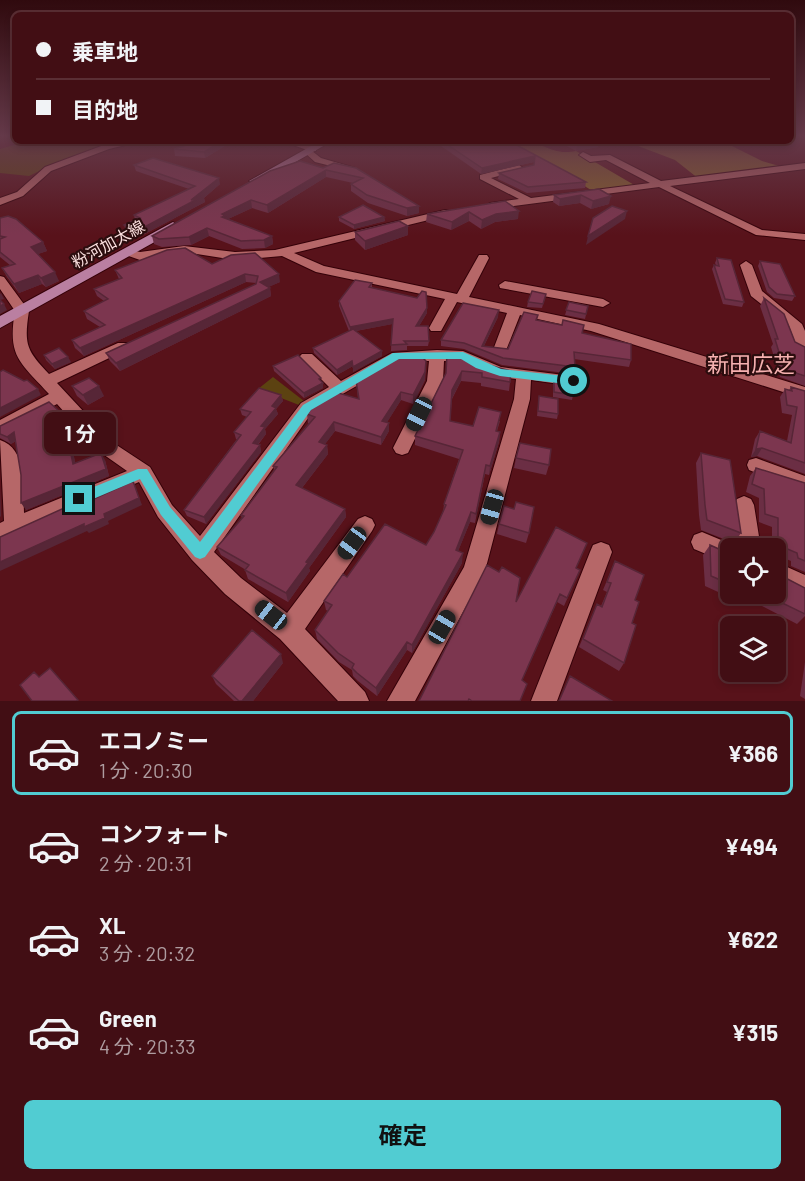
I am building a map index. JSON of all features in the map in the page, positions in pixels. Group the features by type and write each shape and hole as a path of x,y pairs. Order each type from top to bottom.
{"main road":[{"path":"243,188 276,170"},
{"name":"粉河加太線","path":"0,323 184,220"}],"street":[{"path":"0,202 20,194 47,170"},
{"path":"355,170 360,171"},
{"path":"514,170 483,177 528,200"},
{"path":"631,170 760,233 805,237"},
{"path":"477,208 778,170"},
{"path":"422,207 434,215"},
{"path":"126,253 140,256 184,249 235,256 283,252 434,215 456,212"},
{"path":"283,252 320,269 594,327 805,393"},
{"path":"436,328 483,258"},
{"path":"746,265 756,293 795,324 805,350"},
{"path":"0,280 22,311 18,336 25,358 106,447 142,472 165,511 200,553 233,586 289,630 347,698"},
{"path":"506,285 603,303"},
{"path":"554,318 561,295"},
{"path":"500,350 515,310"},
{"path":"47,381 133,342"},
{"path":"402,448 435,381 437,355"},
{"path":"200,553 307,407 397,356 463,356 479,365 500,372 574,381"},
{"path":"307,357 339,388"},
{"path":"400,701 474,571 522,399 524,375"},
{"path":"0,428 59,396"},
{"path":"0,447 11,459 8,530 142,472"},
{"path":"756,465 805,484"},
{"path":"744,505 748,538"},
{"path":"289,630 365,525"},
{"path":"702,542 720,550"},
{"path":"544,701 602,552"},
{"path":"786,577 805,586"}],"shaded area":[{"path":"0,170 42,170 29,176 0,173"},
{"path":"558,170 608,170 636,186 591,190"},
{"path":"687,170 772,170 699,179"},
{"path":"273,377 304,401 299,405 258,389"}],"building":[{"path":"148,170 192,170 219,178 191,200 203,196 137,231 124,225 140,218 134,215 195,186"},
{"path":"274,170 359,170 419,206 407,208 367,195 351,184 363,178 326,170 267,205 251,200 222,214 225,216 222,217 272,236 264,240 241,241 207,228 189,237 159,239 152,236"},
{"path":"513,170 563,170 586,182 528,187 499,173"},
{"path":"599,189 611,196 593,201 581,195 560,199 554,195"},
{"path":"505,201 519,211 496,214 482,220 469,212 452,222 427,214"},
{"path":"363,205 384,217 354,225 339,217"},
{"path":"612,206 627,211 588,236 593,218"},
{"path":"8,216 16,219 43,242 31,247 55,272 41,278 38,275 14,284 2,268 15,264 0,252 0,239 5,237 0,236 0,218"},
{"path":"399,221 408,226 365,241 355,232"},
{"path":"185,248 212,264 231,255 255,253 279,274 260,282 270,288 116,363 106,353 256,284 258,276 245,274 80,348 72,340 105,325 84,311 108,299 94,289 122,278 115,270 167,250"},
{"path":"717,258 731,260 744,302 725,299 714,265 719,266"},
{"path":"760,261 780,264 795,296 777,294 769,287"},
{"path":"355,280 372,283 369,287 417,298 422,291 426,292 427,308 416,326 428,326 429,341 404,341 407,344 391,345 393,319 350,327 339,301"},
{"path":"532,291 546,294 543,304 528,302"},
{"path":"764,298 784,314 795,342 805,347 805,376 784,369 775,339 778,339"},
{"path":"569,302 588,306 586,314 566,310"},
{"path":"463,303 499,310 482,346 508,349 524,312 538,315 536,320 562,325 563,320 584,325 582,333 631,344 631,360 574,352 575,367 503,358 464,343 441,340"},
{"path":"353,329 382,351 353,367 352,361 337,370 313,348"},
{"path":"59,348 68,357 52,364 44,355"},
{"path":"447,354 511,371 510,382 482,377 482,373 462,371 452,390 450,421 473,426 479,407 501,412 496,431 500,432 490,466 486,465 476,514 471,512 456,550 463,553 412,645 407,642 376,688 352,668 354,664 338,653 315,630 332,605 324,601 343,574 347,577 385,524 426,545 434,532 446,505 444,504 463,450 415,436 446,373"},
{"path":"298,355 321,378 319,379 323,383 304,393 273,366"},
{"path":"401,355 420,355 426,361 425,372 413,395 401,392 382,421 389,423 381,437 334,422 319,442 327,445 296,485 345,509 286,593 245,570 249,565 217,547 244,516 241,515 277,467 273,466 315,417 307,414 316,403 335,392 359,399 356,380"},
{"path":"3,370 24,381 27,380 38,389 0,408 0,372"},
{"path":"89,378 99,386 83,395 72,386"},
{"path":"554,380 573,383 573,395 554,392"},
{"path":"791,387 805,391 805,463 762,448 756,449 760,431 791,443 797,407 787,405 785,389 792,391"},
{"path":"259,388 281,395 272,406 276,408 261,426 265,427 253,443 260,445 204,517 184,510 241,435 234,432 251,412 240,409"},
{"path":"539,396 558,399 558,414 538,411"},
{"path":"49,402 60,412 51,417 66,430 73,464 101,453 106,469 21,503 21,475 14,432 7,437 0,434 0,426"},
{"path":"520,443 551,449 549,465 516,458"},
{"path":"701,453 730,460 741,533 707,520"},
{"path":"756,468 805,483 805,561 798,558 797,553 786,548 786,538 778,538 778,518 765,514 764,489 752,484"},
{"path":"133,481 139,498 104,514 105,518 84,527 84,524 0,562 0,537 73,504 74,508"},
{"path":"516,502 534,507 529,533 499,524 504,506 514,509"},
{"path":"556,527 587,543 576,568 580,570 567,598 560,594 522,680 527,684 520,701 472,701 469,699 468,701 419,701 487,565 499,572 502,567 520,578 516,602"},
{"path":"710,545 720,550 720,580 711,576"},
{"path":"615,561 644,575 635,600 639,602 632,623 636,625 624,663 583,639 597,604 602,607 611,583 607,582"},
{"path":"786,578 805,588 805,614 784,604"},
{"path":"252,630 281,654 242,701 239,701 212,676"},
{"path":"50,668 78,700 32,701 20,685 34,672 39,677"},
{"path":"570,676 612,701 559,701"}],"district":[{"name":"新田広芝","path":"751,364"}],"route":[{"path":"79,499 142,472 165,511 200,553 307,407 397,356 463,356 479,365 500,372 574,381"}]}
